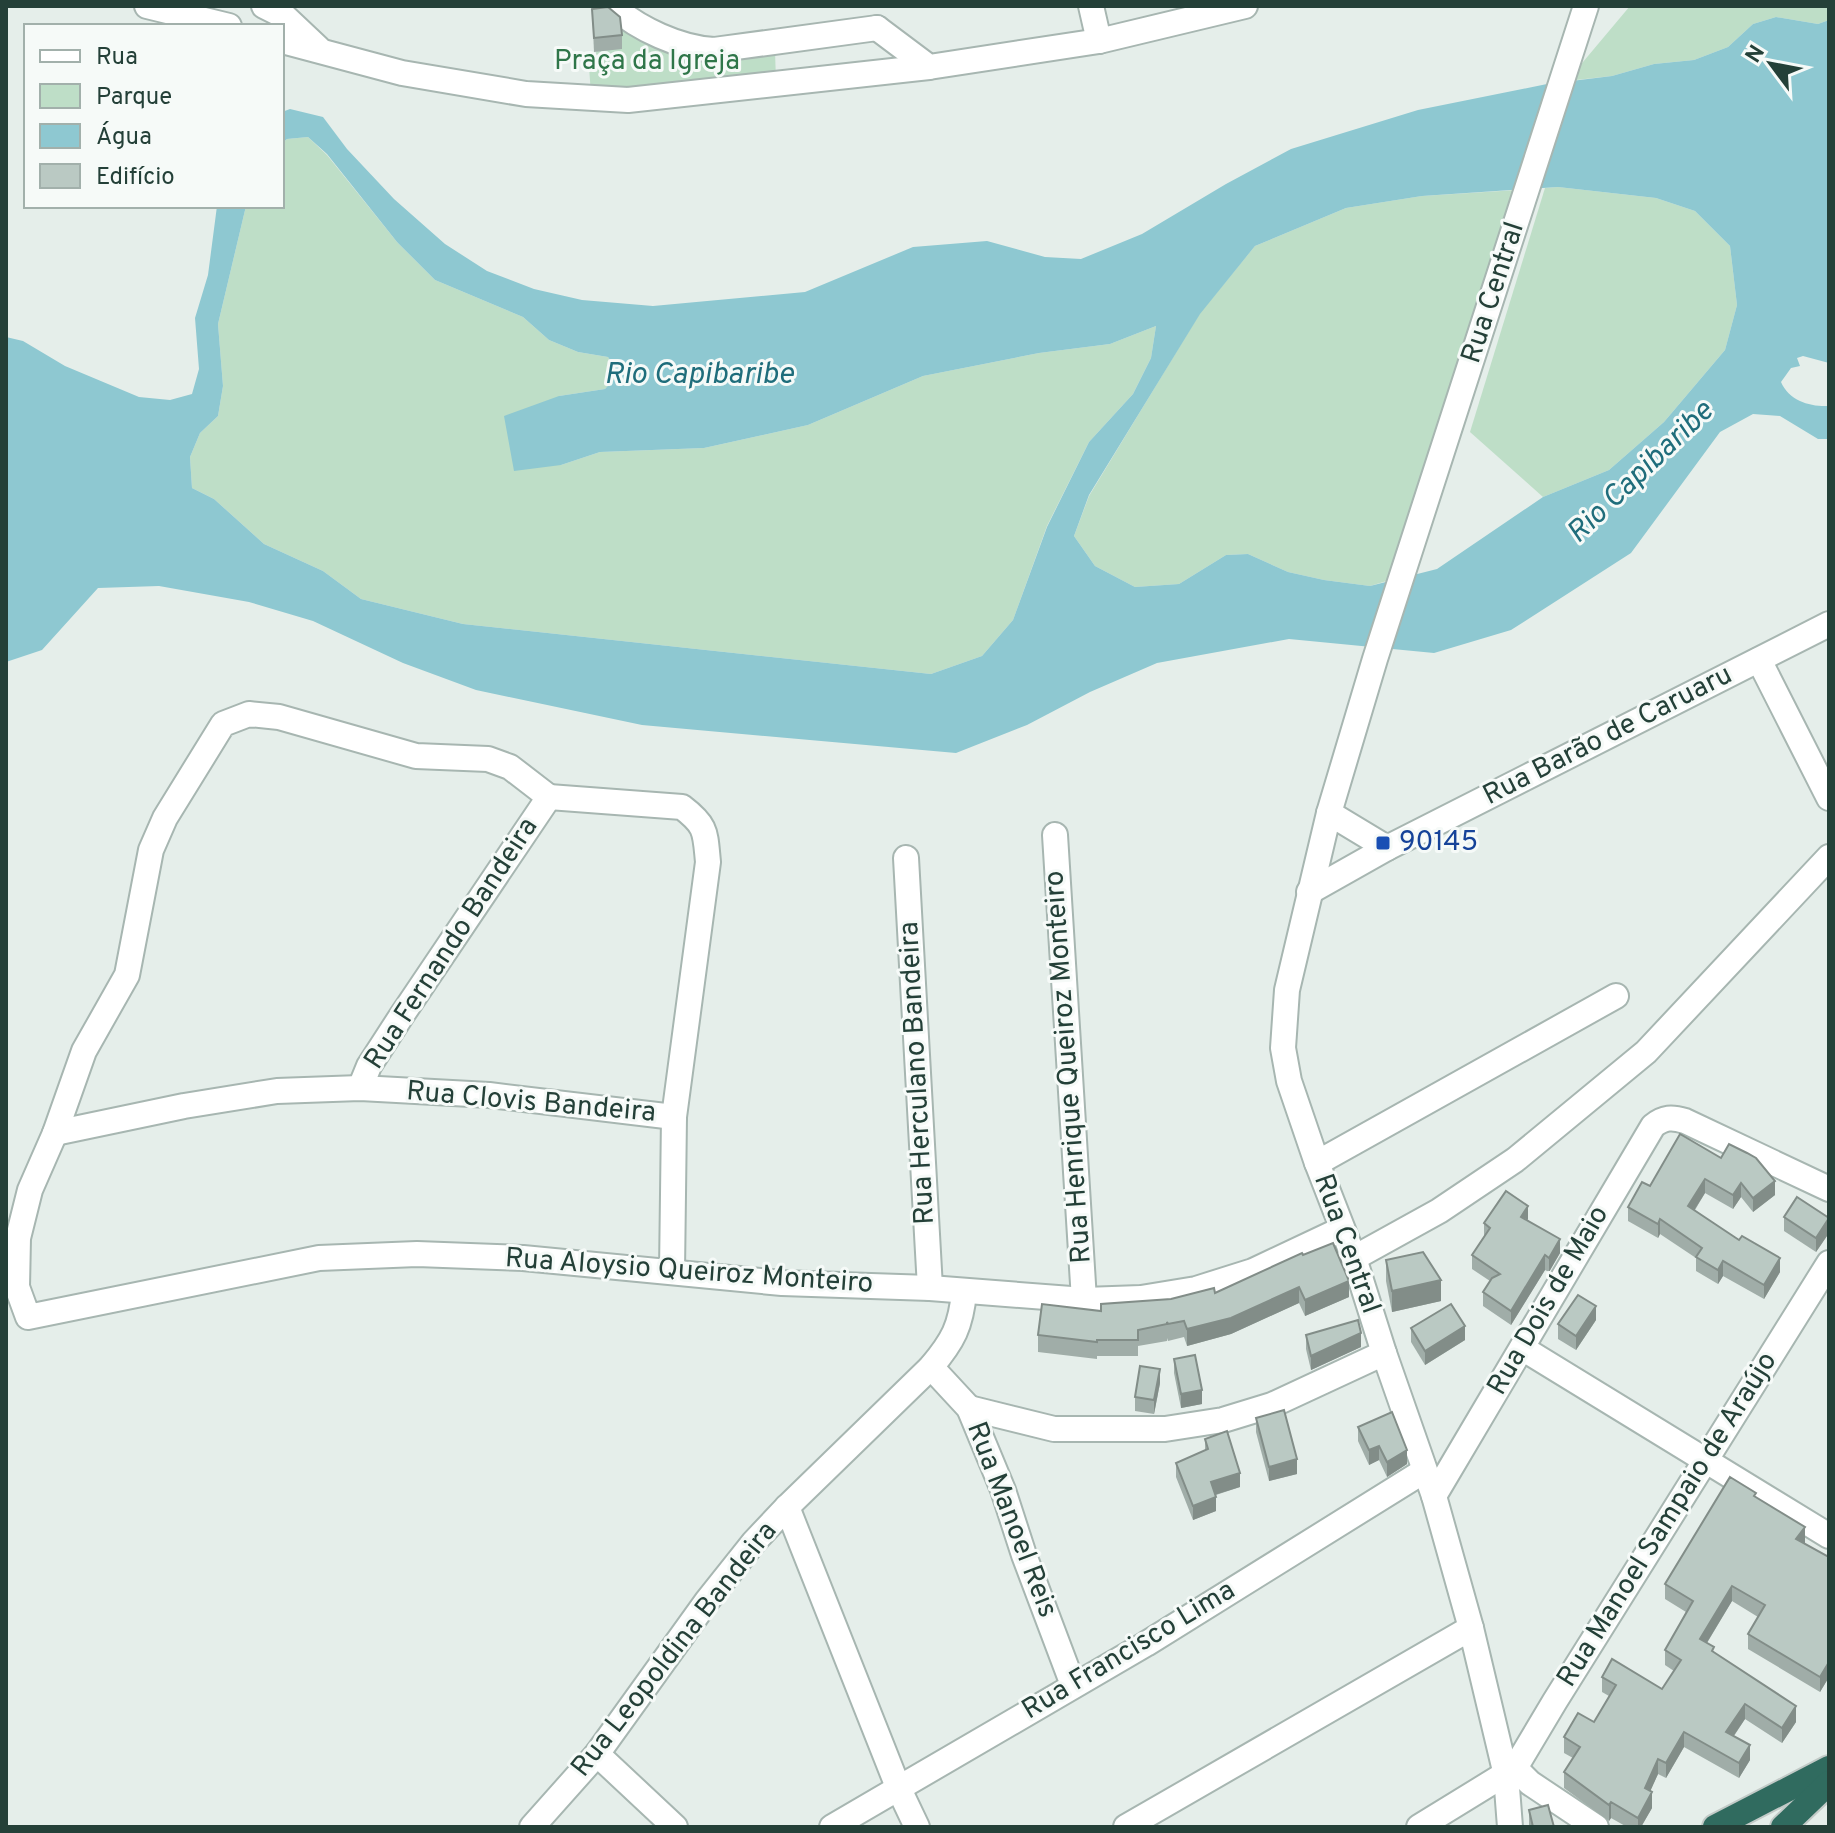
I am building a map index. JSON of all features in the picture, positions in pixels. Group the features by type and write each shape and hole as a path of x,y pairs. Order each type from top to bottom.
{"highway":[{"path":"1715,1827 1829,1768"},
{"path":"1783,1827 1829,1783"}],"street":[{"path":"147,6 221,24"},
{"path":"264,6 284,16 303,37 328,55"},
{"path":"612,6 623,16 693,49 714,50 876,17 929,67"},
{"path":"1091,6 1099,41"},
{"path":"284,42 402,73 526,94 628,100 929,67 1099,41 1208,10 1245,6"},
{"name":"Rua Central","path":"1510,1827 1510,1772 1434,1496 1354,1258 1289,1081 1283,1048 1283,1019 1287,990 1329,813 1375,659 1586,6"},
{"name":"Rua Barão de Caruaru","path":"1309,892 1387,848 1829,624"},
{"path":"1759,660 1829,798"},
{"name":"Rua Fernando Bandeira","path":"55,1133 84,1051 127,975 151,850 160,829 213,736 223,724 249,714 279,717 416,756 488,759 510,767 549,797 402,1015 369,1066 360,1088"},
{"path":"549,797 682,807 699,819 706,835 708,862 674,1117 672,1271"},
{"path":"1329,813 1387,848"},
{"name":"Rua Henrique Queiroz Monteiro","path":"1055,835 1084,1300"},
{"path":"1354,1258 1439,1211 1515,1160 1646,1052 1829,857"},
{"name":"Rua Herculano Bandeira","path":"906,858 930,1288"},
{"path":"1317,1163 1616,996"},
{"name":"Rua Clovis Bandeira","path":"55,1133 184,1106 277,1091 360,1088 489,1095 674,1117"},
{"name":"Rua Dois de Maio","path":"1434,1496 1644,1139 1662,1119 1674,1118 1699,1127 1829,1189"},
{"name":"Rua Aloysio Queiroz Monteiro","path":"55,1133 30,1190 18,1238 17,1287 28,1317 319,1258 417,1254 672,1271 782,1283 930,1288 1084,1300 1141,1298 1196,1289 1253,1271 1342,1229"},
{"name":"Rua Manoel Sampaio de Araújo","path":"1510,1772 1829,1263"},
{"name":"Rua Leopoldina Bandeira","path":"532,1827 597,1754 707,1601 754,1542 949,1346 960,1325 964,1292"},
{"path":"1522,1348 1829,1536"},
{"path":"969,1408 1054,1429 1165,1429 1223,1420 1272,1405 1384,1353"},
{"name":"Rua Manoel Reis","path":"931,1367 969,1408 1003,1490 1073,1685"},
{"name":"Rua Francisco Lima","path":"832,1827 1146,1644 1424,1471"},
{"path":"787,1507 898,1787 917,1827"},
{"path":"1126,1827 1471,1628"},
{"path":"597,1754 675,1827"},
{"path":"1419,1827 1510,1772 1596,1827"}],"green space":[{"path":"1630,6 1829,6 1829,20 1818,24 1776,17 1753,24 1728,47 1694,60 1654,64 1612,76 1567,81"},
{"name":"Praça da Igreja","path":"619,21 662,37 775,51 776,81 591,94 589,67 597,65 596,52"},
{"path":"308,137 327,155 397,242 435,280 523,317 549,340 578,352 608,357 620,374 605,389 559,396 561,465 600,452 704,448 808,425 923,376 1039,353 1110,344 1156,326 1151,358 1133,394 1089,442 1047,526 1013,620 982,656 931,674 463,624 361,599 323,571 264,544 214,499 192,488 190,457 200,433 218,416 223,386 218,324 246,208 284,208 284,141"},
{"path":"1545,188 1656,198 1695,211 1730,246 1737,305 1725,350 1664,422 1609,470 1543,497 1470,432"},
{"path":"1517,190 1390,580 1370,586 1324,580 1288,572 1248,554 1226,555 1179,584 1135,587 1095,566 1074,536 1089,496 1200,313 1255,246 1346,208 1422,196"}],"water":[{"name":"Rio Capibaribe","path":"1776,17 1818,24 1829,20 1829,363 1803,356 1797,358 1800,366 1791,368 1781,382 1789,394 1801,402 1829,406 1829,439 1818,439 1780,416 1753,414 1720,432 1631,553 1511,630 1434,653 1289,639 1157,663 1090,692 1027,725 956,753 642,725 476,690 403,663 313,621 249,602 159,586 98,588 42,650 6,662 6,337 23,341 65,366 139,397 170,400 192,394 199,369 195,318 208,275 217,208 246,208 218,324 223,386 218,416 200,433 190,457 192,488 214,499 264,544 323,571 361,599 463,624 931,674 982,656 1013,620 1047,527 1089,442 1133,394 1151,358 1156,326 1110,344 1039,353 923,376 808,425 704,448 600,452 561,465 514,471 504,416 559,396 605,389 619,374 608,357 578,352 549,340 523,317 435,280 397,242 327,154 308,137 284,141 284,111 290,109 323,117 347,149 394,199 445,244 487,271 534,289 582,300 653,306 805,292 913,247 987,241 1045,257 1081,259 1142,234 1291,149 1418,110 1547,84 1612,76 1654,64 1694,60 1728,47 1753,24","holes":["1558,187 1656,198 1695,211 1730,246 1737,305 1725,350 1664,422 1609,470 1543,497 1437,569 1370,586 1288,572 1248,554 1226,555 1179,584 1135,587 1095,566 1074,536 1089,495 1200,314 1255,246 1346,208 1422,196"]}],"building":[{"path":"608,7 620,17 622,35 594,38 592,9"},
{"path":"1680,1134 1721,1158 1729,1144 1756,1158 1775,1181 1753,1198 1741,1183 1733,1195 1705,1179 1688,1206 1739,1240 1742,1236 1780,1258 1764,1285 1723,1261 1718,1270 1696,1257 1702,1248 1660,1219 1658,1224 1628,1207 1642,1182 1650,1186"},
{"path":"1506,1191 1528,1206 1521,1217 1560,1239 1549,1258 1545,1255 1511,1311 1483,1292 1492,1278 1500,1274 1472,1255 1490,1228 1484,1223"},
{"path":"1797,1197 1829,1218 1816,1238 1784,1217"},
{"path":"1333,1243 1349,1281 1305,1300 1299,1287 1231,1318 1187,1329 1184,1321 1138,1330 1138,1340 1097,1342 1038,1335 1042,1304 1101,1311 1101,1304 1171,1299 1214,1288 1215,1293 1302,1253"},
{"path":"1423,1252 1441,1280 1392,1291 1386,1260"},
{"path":"1578,1295 1596,1306 1576,1336 1558,1324"},
{"path":"1451,1304 1465,1326 1425,1351 1411,1328"},
{"path":"1358,1320 1361,1333 1311,1356 1306,1335"},
{"path":"1195,1355 1202,1390 1181,1394 1174,1359"},
{"path":"1140,1366 1160,1369 1154,1400 1135,1397"},
{"path":"1284,1410 1297,1459 1269,1467 1256,1418"},
{"path":"1392,1412 1407,1450 1387,1462 1379,1446 1369,1450 1358,1427"},
{"path":"1227,1431 1240,1473 1211,1482 1216,1497 1193,1506 1176,1463 1208,1449 1205,1439"},
{"path":"1730,1477 1756,1493 1754,1496 1805,1527 1796,1539 1829,1557 1829,1662 1820,1677 1748,1634 1765,1605 1732,1586 1700,1639 1714,1647 1712,1651 1796,1706 1782,1728 1745,1704 1726,1732 1750,1745 1739,1763 1684,1732 1666,1763 1658,1759 1645,1788 1652,1792 1638,1818 1611,1802 1609,1805 1564,1772 1580,1747 1564,1737 1578,1713 1594,1722 1616,1685 1602,1677 1612,1659 1662,1689 1681,1660 1665,1650 1693,1601 1665,1584"},
{"path":"1548,1805 1554,1827 1533,1827 1529,1810"}],"place":[{"name":"90145","path":"1383,843"}]}
